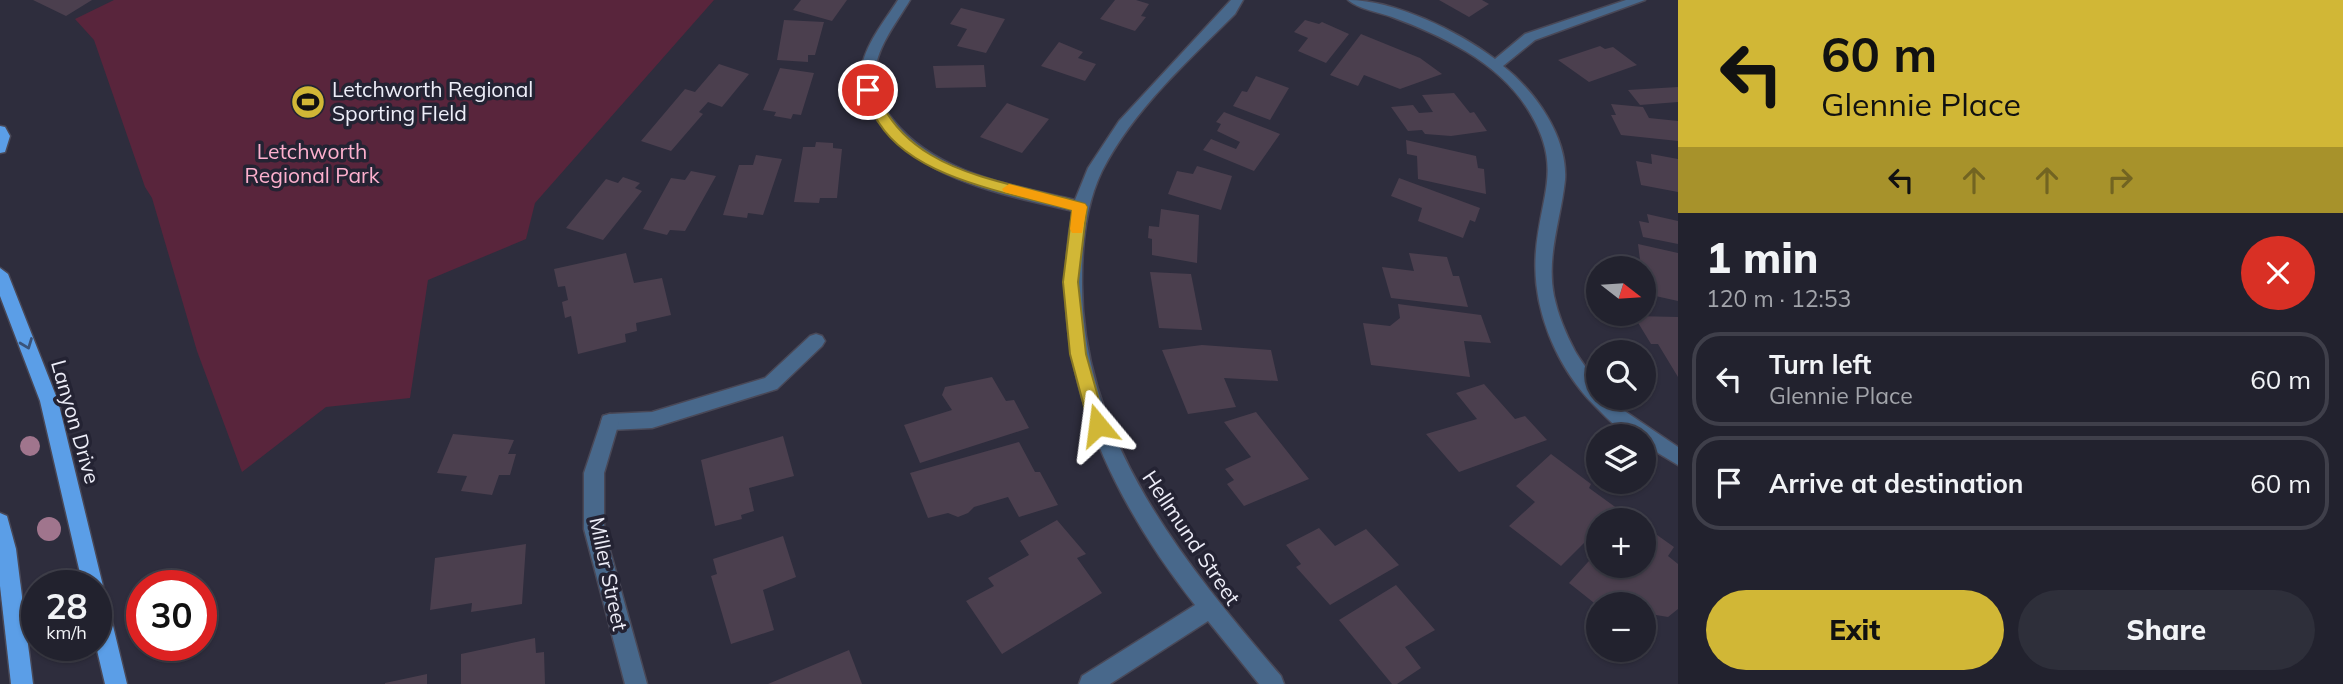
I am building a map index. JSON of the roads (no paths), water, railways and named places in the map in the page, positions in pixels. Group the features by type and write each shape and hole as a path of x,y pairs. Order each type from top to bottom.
{"main road":[{"path":"0,131 3,136 0,148"},
{"name":"Lanyon Drive","path":"0,275 48,401 89,570"},
{"path":"0,522 6,550 22,684"},
{"path":"110,661 116,684"}],"street":[{"path":"904,0 878,43 869,66 868,90 885,122 901,140 927,159 957,173 1080,207"},
{"name":"Hellmund Street","path":"1237,0 1230,11 1127,119 1096,169 1080,207 1071,282 1078,354 1098,425 1134,498 1208,608 1273,684"},
{"path":"1353,0 1417,20 1471,48 1495,66 1538,114 1550,138 1557,169 1541,264 1544,295 1554,328 1586,380"},
{"path":"1495,66 1530,37 1639,0"},
{"name":"Miller Street","path":"636,684 625,653 594,529 594,473 610,422 652,420 771,384 816,341"},
{"path":"1611,410 1678,457"},
{"path":"1090,684 1208,608"}],"place":[{"name":"Letchworth Regional Sporting FIeld","path":"308,102"}],"park label":[{"name":"Letchworth Regional Park","path":"312,164"}]}
